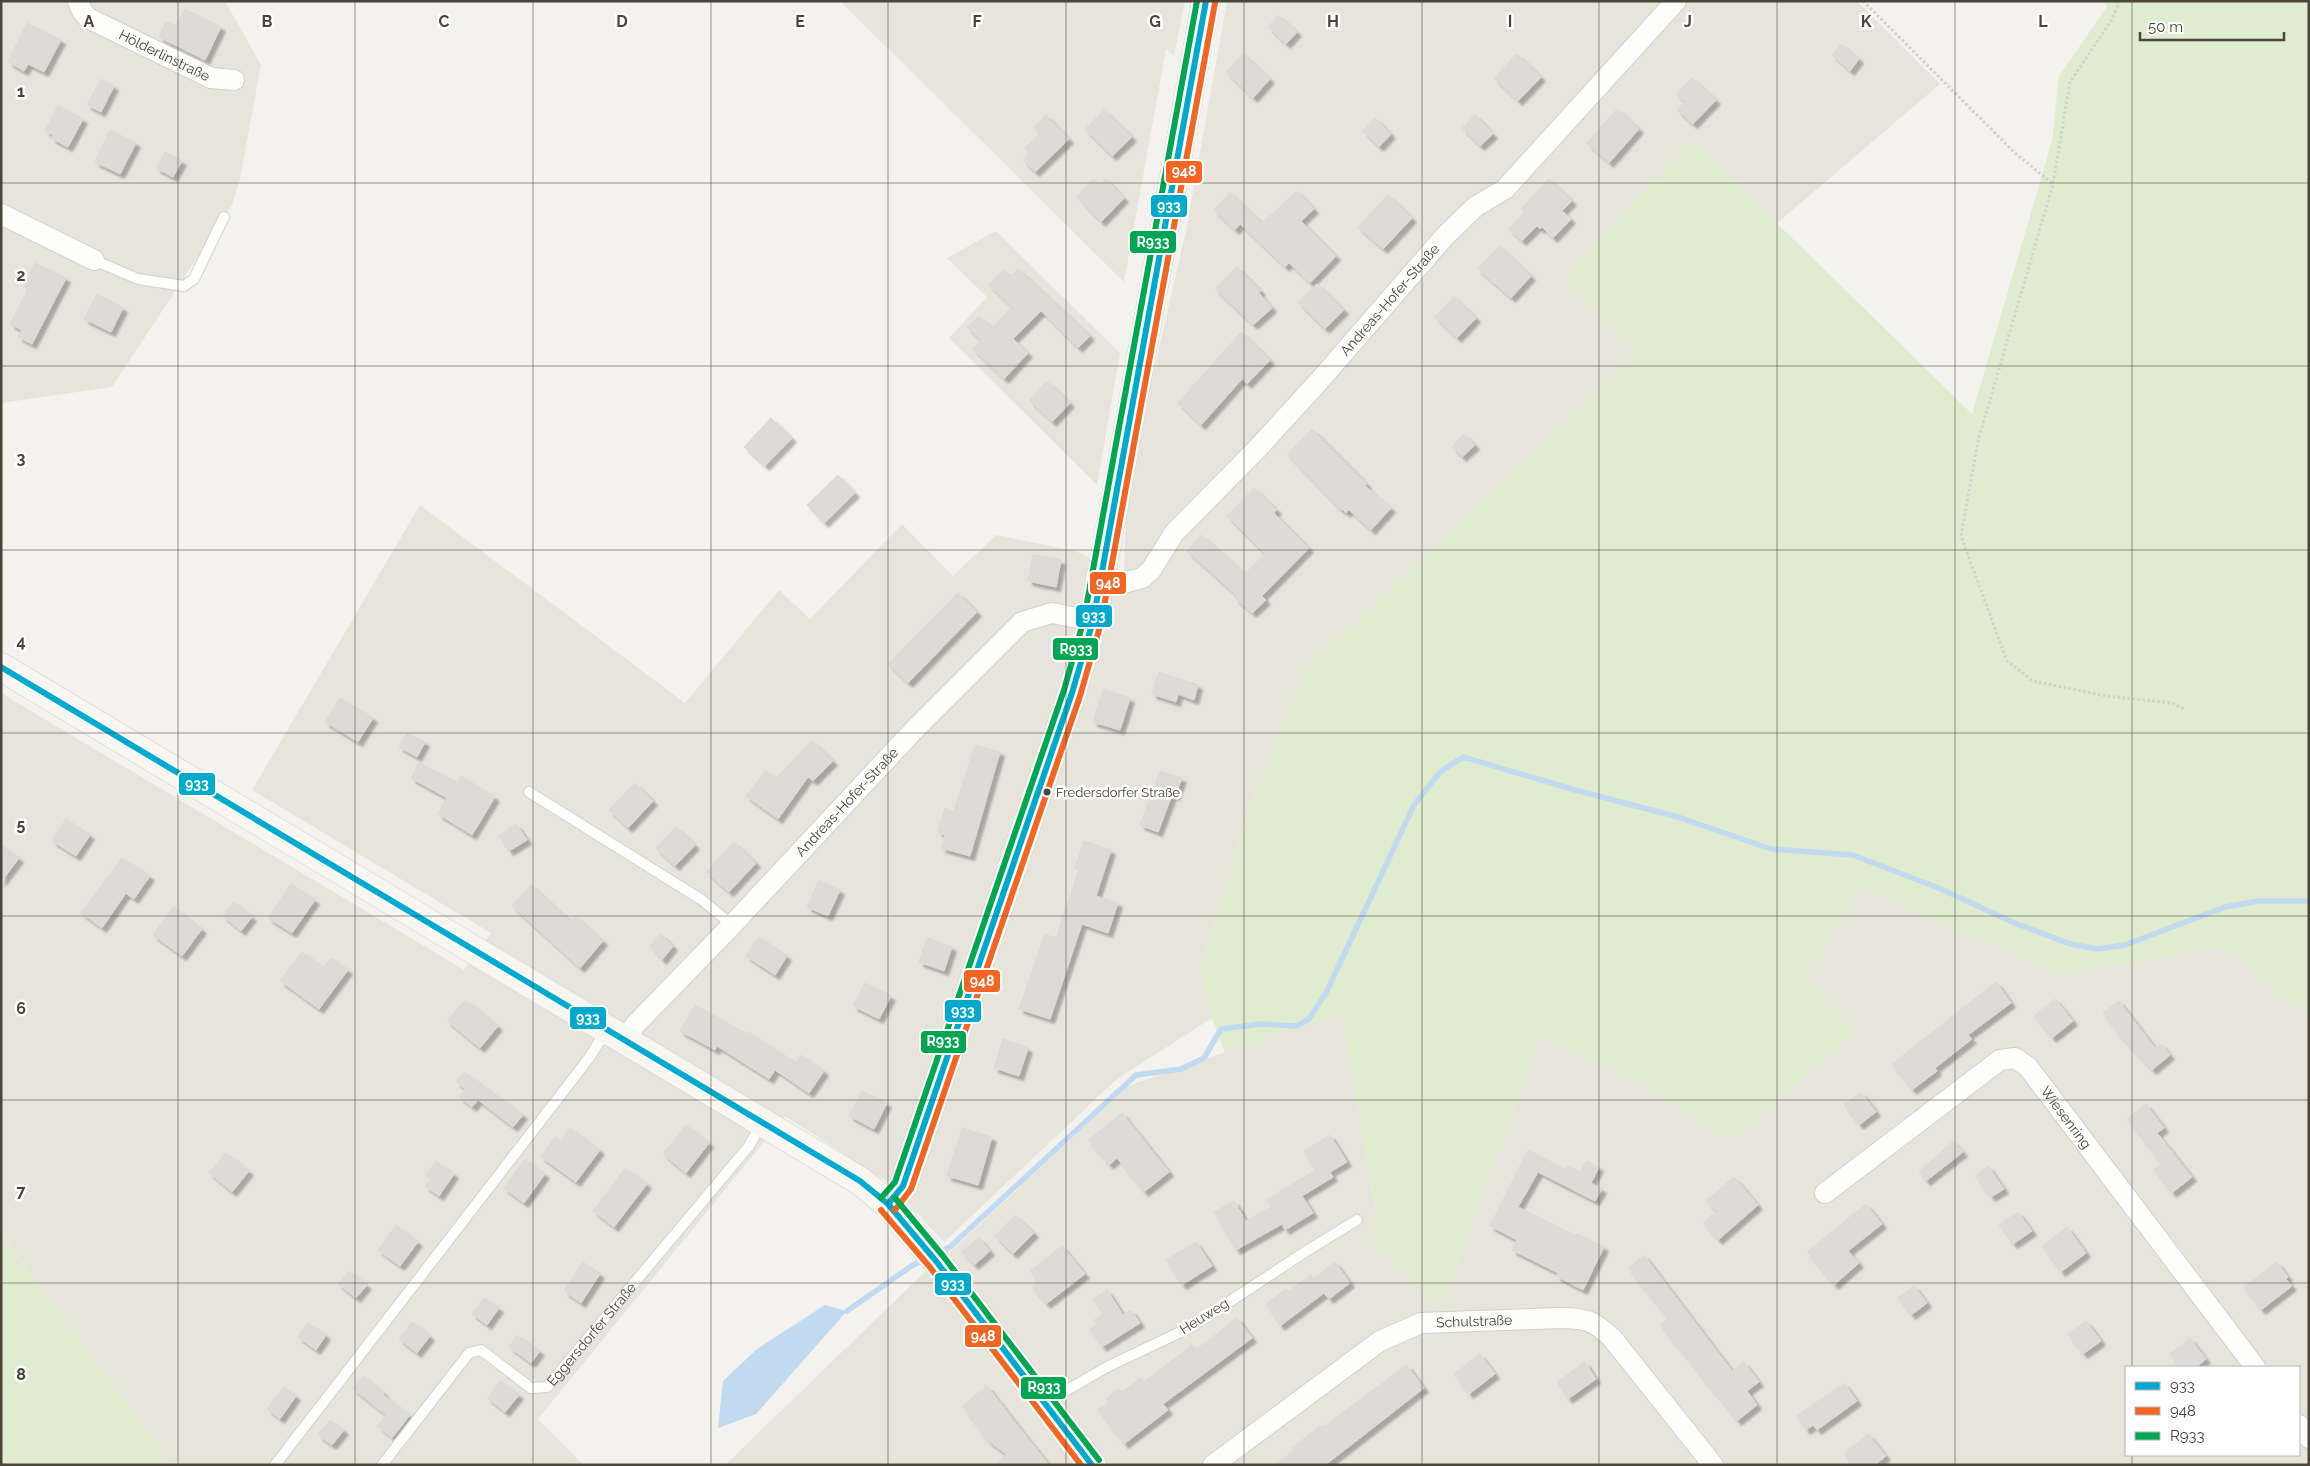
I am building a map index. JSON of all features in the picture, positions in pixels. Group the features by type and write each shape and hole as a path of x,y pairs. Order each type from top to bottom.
{"main road":[{"path":"888,1204 902,1186 1069,702 1094,621 1206,1"},
{"path":"1,666 860,1181 888,1204 932,1256 1048,1404 1092,1465"}],"street":[{"name":"Hölderlinstraße","path":"78,1 82,11 88,18 212,78 234,80"},
{"name":"Andreas-Hofer-Straße","path":"1101,579 1127,582 1142,578 1151,570 1175,532 1308,394 1445,236 1475,207 1505,188 1676,1"},
{"path":"1,214 94,260"},
{"name":"Andreas-Hofer-Straße","path":"617,1035 635,1025 732,925 914,730 1022,622 1052,613 1094,621"},
{"name":"Wiesenring","path":"1825,1193 2000,1060 2015,1058 2028,1067 2254,1366"},
{"name":"Schulstraße","path":"1213,1465 1380,1341 1409,1327 1421,1323 1574,1318 1595,1322 1612,1338 1712,1465"},
{"path":"2300,1426 2309,1438"}],"lane":[{"path":"94,260 138,279 184,286 194,279 224,217"},
{"path":"529,792 702,900 732,925"},
{"path":"275,1465 589,1058 617,1035"},
{"name":"Eggersdorfer Straße","path":"382,1465 469,1353 481,1350 531,1388 547,1387 748,1146 763,1122"},
{"name":"Heuweg","path":"1048,1404 1062,1393 1107,1367 1191,1327 1357,1220"}],"path":[{"path":"1863,1 2014,152 2054,184"},
{"path":"2117,1 2118,6 2111,21 2070,82 2054,184 1978,441 1961,536 2007,661 2033,681 2106,696 2172,704 2184,710"}],"shaded area":[{"path":"1,1 225,1 261,65 240,179 232,205 112,387 1,403"},
{"path":"840,1 1185,1 1174,56 1166,49 1124,282"},
{"path":"1227,1 1857,1 1940,84 1777,223 1692,140 1640,351 1304,672 1255,792 1200,966 1212,1018 1117,1079 944,1242 886,1181 785,1116 538,1419 584,1465 171,1465 1,1233 1,693 464,970 491,933 252,790 420,505 685,703 779,590 810,619 902,524 953,576 996,535 1075,551 1124,573 1127,487 1186,231"},
{"path":"996,231 1120,353 1097,485 949,338 987,297 947,258"},
{"path":"1862,887 2062,975 2222,946 2309,1016 2309,1465 725,1465 936,1261 949,1253 1128,1086 1341,1012 1377,1217 1370,1239 1441,1308 1541,1036 1631,1077 1806,976"}],"green space":[{"path":"2104,1 2309,1 2309,1016 2222,946 2062,975 1862,888 1806,976 1855,1033 1729,1141 1631,1077 1541,1036 1441,1308 1370,1239 1377,1216 1341,1013 1225,1053 1212,1018 1200,966 1255,792 1304,672 1639,351 1565,276 1692,140 1972,414 2052,141 2059,76 2107,7"},
{"path":"1,1234 170,1462 171,1465 1,1465"}],"water":[{"path":"825,1305 847,1311 756,1414 718,1428 723,1381 757,1349"}],"building":[{"path":"185,9 221,27 205,60 159,37 166,22 176,26"},
{"path":"1278,15 1297,32 1286,44 1268,27"},
{"path":"27,23 61,40 44,72 28,64 24,71 8,62"},
{"path":"1841,44 1859,59 1850,71 1832,55"},
{"path":"1243,54 1270,79 1253,98 1226,72"},
{"path":"1517,54 1541,77 1518,101 1494,78"},
{"path":"1692,78 1716,100 1693,124 1677,110 1685,102 1676,94"},
{"path":"101,79 114,86 101,112 87,105"},
{"path":"58,106 83,119 68,147 51,138 53,135 45,131"},
{"path":"1617,109 1639,129 1609,163 1587,143"},
{"path":"1104,110 1132,137 1112,156 1085,129"},
{"path":"1046,115 1069,139 1035,172 1023,160 1029,153 1025,148 1040,133 1034,127"},
{"path":"1475,115 1493,134 1480,146 1462,128"},
{"path":"1375,118 1391,134 1379,147 1363,131"},
{"path":"110,130 136,143 120,174 95,162"},
{"path":"165,152 182,161 173,177 156,168"},
{"path":"1093,179 1099,184 1106,179 1124,198 1101,222 1077,197"},
{"path":"1549,179 1572,201 1562,211 1571,219 1553,238 1542,227 1540,229 1537,226 1522,241 1509,229 1525,212 1521,209"},
{"path":"1297,191 1314,209 1301,221 1336,256 1310,283 1289,263 1285,267 1240,224 1235,230 1214,210 1230,193 1262,223"},
{"path":"1388,195 1412,218 1383,249 1358,227"},
{"path":"1499,246 1531,276 1511,298 1478,269"},
{"path":"35,263 66,278 32,344 18,337 22,330 10,324 28,289 23,286"},
{"path":"1237,267 1261,291 1259,293 1272,308 1253,325 1215,289"},
{"path":"1018,269 1090,336 1078,348 1041,311 1013,339 1028,353 1004,379 973,349 981,340 967,327 979,316 992,328 1012,307 989,285 1003,270 1010,277"},
{"path":"1317,284 1344,310 1325,329 1298,302"},
{"path":"97,294 123,308 111,332 84,319"},
{"path":"1454,297 1476,318 1457,338 1435,317"},
{"path":"1241,332 1270,360 1247,384 1242,379 1201,425 1178,403"},
{"path":"1047,381 1070,403 1052,422 1029,400"},
{"path":"771,418 792,438 765,466 744,447"},
{"path":"1312,429 1367,484 1365,486 1391,508 1371,530 1349,510 1346,513 1341,510 1287,454"},
{"path":"1464,434 1475,445 1462,457 1452,447"},
{"path":"838,475 855,493 824,523 807,505"},
{"path":"1254,488 1277,510 1274,513 1309,548 1262,596 1266,600 1252,613 1234,597 1236,595 1187,551 1201,535 1245,574 1265,554 1227,516"},
{"path":"1033,555 1061,560 1056,587 1028,581"},
{"path":"958,593 977,612 908,683 888,664"},
{"path":"1159,672 1198,685 1194,700 1178,694 1176,702 1152,694"},
{"path":"1103,689 1130,698 1120,730 1093,722"},
{"path":"340,698 373,718 358,742 325,722"},
{"path":"407,733 425,742 417,757 399,747"},
{"path":"812,741 833,761 813,781 808,777 778,819 746,796 765,771 776,778"},
{"path":"975,745 1000,752 970,856 941,848 945,835 938,832 945,808 954,811"},
{"path":"419,763 457,782 461,776 495,797 472,835 438,814 447,798 411,778"},
{"path":"1160,771 1182,778 1175,796 1172,795 1158,832 1140,825"},
{"path":"635,783 653,801 628,828 609,810"},
{"path":"66,819 90,835 76,856 52,841"},
{"path":"516,824 527,840 509,851 499,836"},
{"path":"676,827 695,845 675,866 656,848"},
{"path":"1084,841 1111,850 1096,896 1118,903 1108,933 1082,924 1050,1019 1019,1009 1045,934 1056,938 1079,869 1075,868"},
{"path":"734,842 756,863 729,892 706,872"},
{"path":"1,845 19,858 1,882"},
{"path":"122,858 150,876 134,899 126,893 102,928 81,913"},
{"path":"819,880 840,890 828,916 807,907"},
{"path":"291,884 315,900 292,933 268,918"},
{"path":"531,885 570,921 575,916 603,941 580,968 512,906"},
{"path":"234,902 252,917 241,931 223,916"},
{"path":"173,907 202,929 182,956 153,935"},
{"path":"661,934 673,946 662,960 650,946"},
{"path":"759,937 787,956 775,975 746,956"},
{"path":"927,938 952,947 944,971 919,962"},
{"path":"302,952 323,967 331,958 348,970 319,1009 280,981"},
{"path":"1996,982 2011,1003 1968,1035 1972,1039 1935,1068 1937,1071 1912,1090 1892,1064"},
{"path":"865,983 891,996 879,1019 853,1006"},
{"path":"2055,999 2073,1021 2052,1038 2034,1016"},
{"path":"465,1000 498,1026 480,1048 447,1021"},
{"path":"2119,1001 2155,1048 2161,1044 2170,1055 2152,1070 2123,1039 2103,1013"},
{"path":"695,1005 747,1034 748,1032 796,1063 801,1055 824,1071 809,1093 775,1070 769,1079 717,1046 715,1050 680,1031"},
{"path":"1003,1039 1028,1048 1019,1076 994,1068"},
{"path":"464,1072 523,1115 513,1127 478,1100 472,1107 459,1097 465,1089 456,1082"},
{"path":"862,1091 887,1103 874,1129 849,1116"},
{"path":"1861,1092 1876,1112 1859,1125 1844,1105"},
{"path":"2146,1104 2164,1128 2157,1133 2192,1177 2172,1193 2154,1170 2162,1164 2127,1119"},
{"path":"1122,1113 1169,1172 1144,1192 1117,1158 1109,1165 1088,1140"},
{"path":"686,1125 709,1143 686,1173 663,1154"},
{"path":"570,1128 600,1150 576,1182 541,1157 555,1137 561,1141"},
{"path":"962,1128 992,1137 978,1185 947,1176"},
{"path":"1330,1135 1347,1162 1330,1172 1333,1177 1302,1196 1313,1213 1285,1230 1282,1224 1236,1250 1214,1212 1234,1201 1246,1221 1271,1207 1267,1200 1315,1170 1304,1151"},
{"path":"1953,1141 1963,1152 1926,1181 1919,1172"},
{"path":"1528,1150 1566,1170 1568,1166 1580,1172 1586,1161 1599,1167 1591,1183 1602,1189 1595,1201 1538,1172 1518,1207 1576,1236 1577,1234 1604,1247 1583,1290 1556,1276 1558,1273 1512,1250 1517,1240 1490,1226"},
{"path":"226,1153 249,1171 232,1192 209,1173"},
{"path":"525,1159 545,1174 524,1203 504,1188"},
{"path":"436,1161 454,1174 439,1196 425,1186 431,1179 426,1175"},
{"path":"1988,1166 2004,1189 1991,1197 1975,1176"},
{"path":"625,1168 647,1184 614,1227 593,1211"},
{"path":"1734,1177 1758,1205 1718,1240 1703,1223 1716,1212 1706,1201"},
{"path":"1866,1204 1882,1224 1848,1251 1859,1263 1834,1285 1807,1252"},
{"path":"2018,1212 2032,1231 2013,1244 1999,1225"},
{"path":"1015,1215 1034,1233 1013,1254 995,1236"},
{"path":"396,1225 418,1242 400,1266 378,1250"},
{"path":"2067,1227 2086,1253 2061,1272 2042,1246"},
{"path":"979,1238 990,1251 974,1265 962,1252"},
{"path":"1196,1242 1212,1266 1182,1285 1166,1260"},
{"path":"1062,1246 1085,1274 1046,1304 1032,1287 1038,1282 1030,1271"},
{"path":"1644,1255 1732,1371 1744,1362 1759,1382 1747,1391 1757,1405 1737,1421 1660,1325 1668,1319 1628,1268"},
{"path":"583,1262 600,1274 581,1303 564,1291"},
{"path":"1335,1262 1350,1283 1329,1299 1324,1293 1280,1326 1266,1304 1286,1289 1288,1292 1311,1275 1313,1279"},
{"path":"2277,1262 2292,1286 2261,1310 2244,1287"},
{"path":"349,1271 367,1285 356,1298 338,1284"},
{"path":"1914,1286 1927,1303 1911,1315 1898,1298"},
{"path":"1107,1290 1123,1315 1131,1310 1140,1323 1102,1347 1090,1329 1097,1325 1094,1320 1104,1314 1093,1299"},
{"path":"484,1298 499,1308 487,1325 472,1314"},
{"path":"1237,1318 1252,1338 1163,1404 1168,1410 1124,1444 1098,1410 1109,1402 1106,1399 1119,1389 1122,1392 1141,1378 1144,1382 1192,1345 1196,1350"},
{"path":"2086,1321 2101,1341 2083,1354 2068,1334"},
{"path":"412,1322 430,1336 417,1353 399,1339"},
{"path":"308,1323 326,1335 316,1350 298,1337"},
{"path":"517,1335 540,1351 531,1363 509,1347"},
{"path":"2190,1338 2206,1359 2197,1366 2179,1366 2170,1354"},
{"path":"1480,1354 1495,1374 1469,1394 1454,1374"},
{"path":"1585,1362 1596,1379 1568,1399 1557,1382"},
{"path":"1407,1365 1424,1388 1325,1465 1275,1465 1294,1450 1292,1448 1307,1436 1322,1425 1323,1427"},
{"path":"363,1376 384,1393 383,1395 410,1415 392,1438 378,1426 386,1415 353,1389"},
{"path":"501,1381 519,1395 505,1412 487,1398"},
{"path":"1844,1383 1857,1401 1817,1430 1813,1425 1806,1430 1797,1416"},
{"path":"987,1386 1049,1465 996,1465 1006,1454 988,1441 962,1406"},
{"path":"284,1387 296,1396 280,1419 267,1409"},
{"path":"330,1420 344,1430 332,1445 318,1435"},
{"path":"1868,1434 1886,1456 1875,1465 1853,1465 1844,1454"}],"waterway":[{"path":"939,1252 950,1247 1136,1075 1181,1069 1204,1058 1221,1029 1261,1024 1297,1026 1309,1019 1326,993 1414,805 1440,772 1463,757 1575,790 1678,817 1771,849 1853,855 1941,889 2010,921 2070,944 2097,949 2125,945 2225,907 2259,901 2309,901"},
{"path":"847,1311 924,1259"}],"transit line":[{"name":"R933","path":"881,1198 895,1182 1064,690 1084,619 1197,1"},
{"name":"933","path":"888,1204 903,1186 1072,693 1093,621 1206,1"},
{"name":"948","path":"895,1210 911,1189 1080,696 1101,623 1215,3"},
{"name":"933","path":"1,667 860,1181 888,1204 936,1261 1092,1465"},
{"name":"R933","path":"895,1198 943,1256 1099,1460"},
{"name":"948","path":"881,1210 929,1266 1081,1465"}],"place":[{"name":"Fredersdorfer Straße","path":"1047,792"}]}
